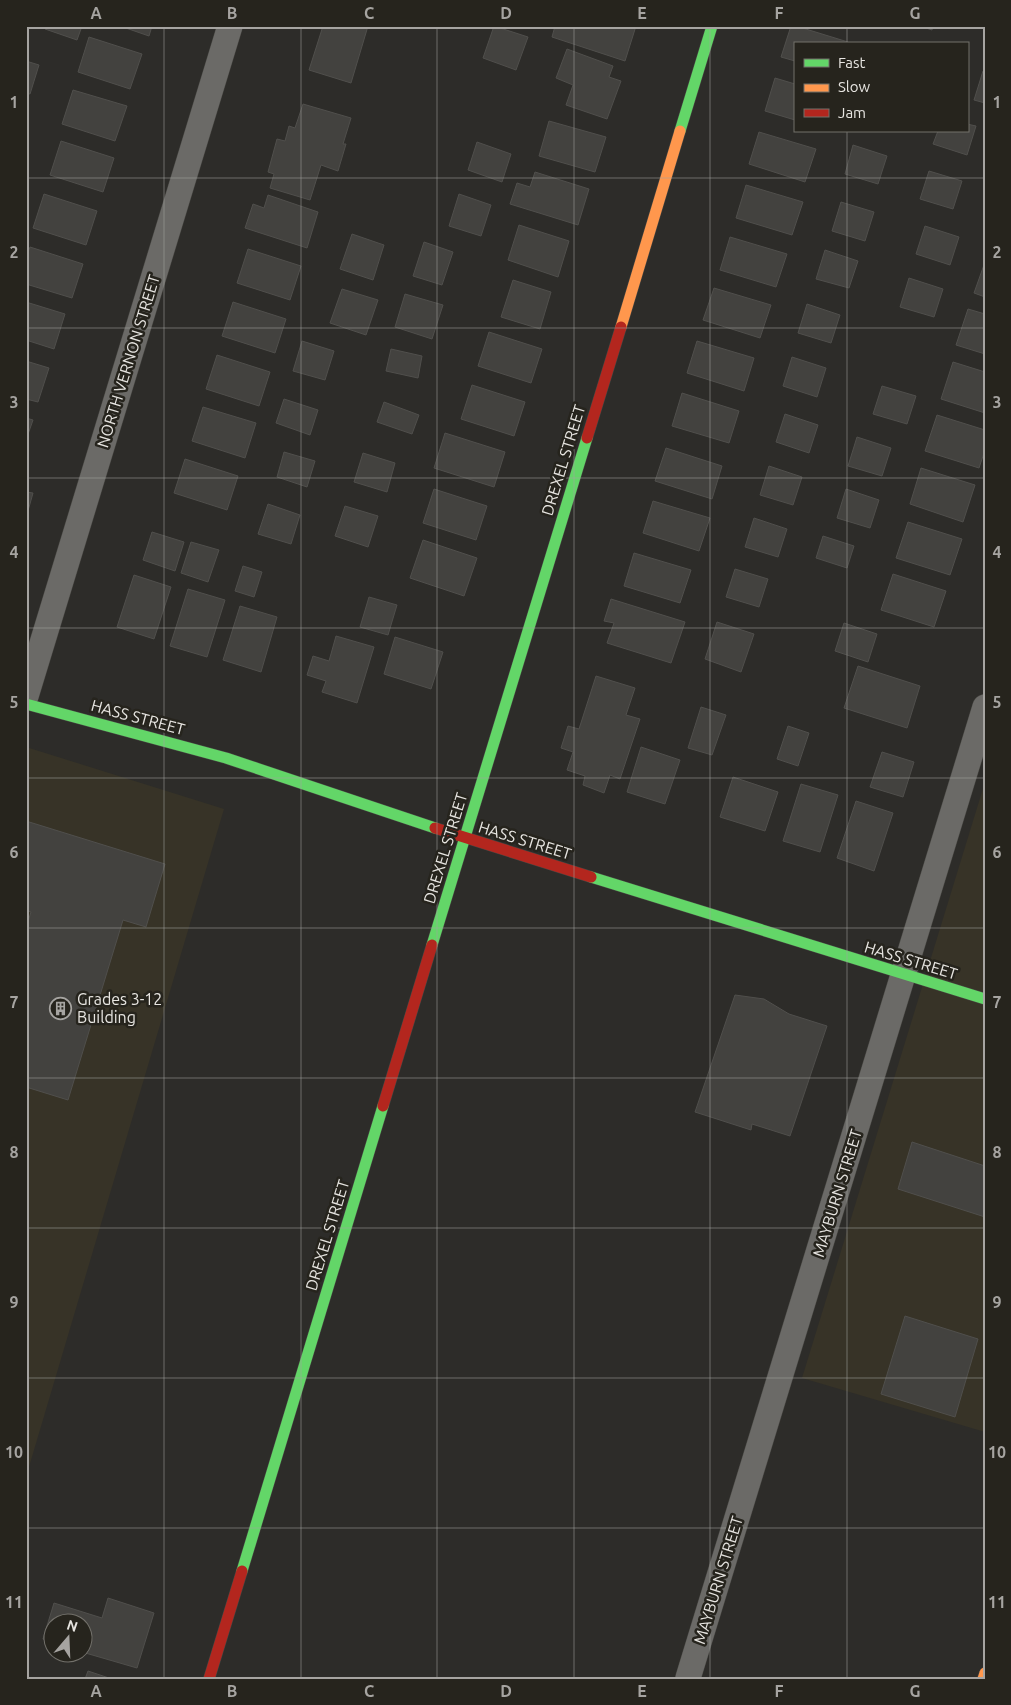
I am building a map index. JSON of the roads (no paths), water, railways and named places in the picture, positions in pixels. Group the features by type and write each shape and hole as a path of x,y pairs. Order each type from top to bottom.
{"street":[{"name":"NORTH VERNON STREET","path":"26,696 230,26"},
{"name":"DREXEL STREET","path":"209,1679 712,26"},
{"name":"HASS STREET","path":"26,704 226,758 465,838 985,999"},
{"name":"MAYBURN STREET","path":"688,1678 985,707"},
{"path":"983,1679 985,1673"}],"place":[{"name":"Grades 3-12 Building","path":"61,1008"}]}
